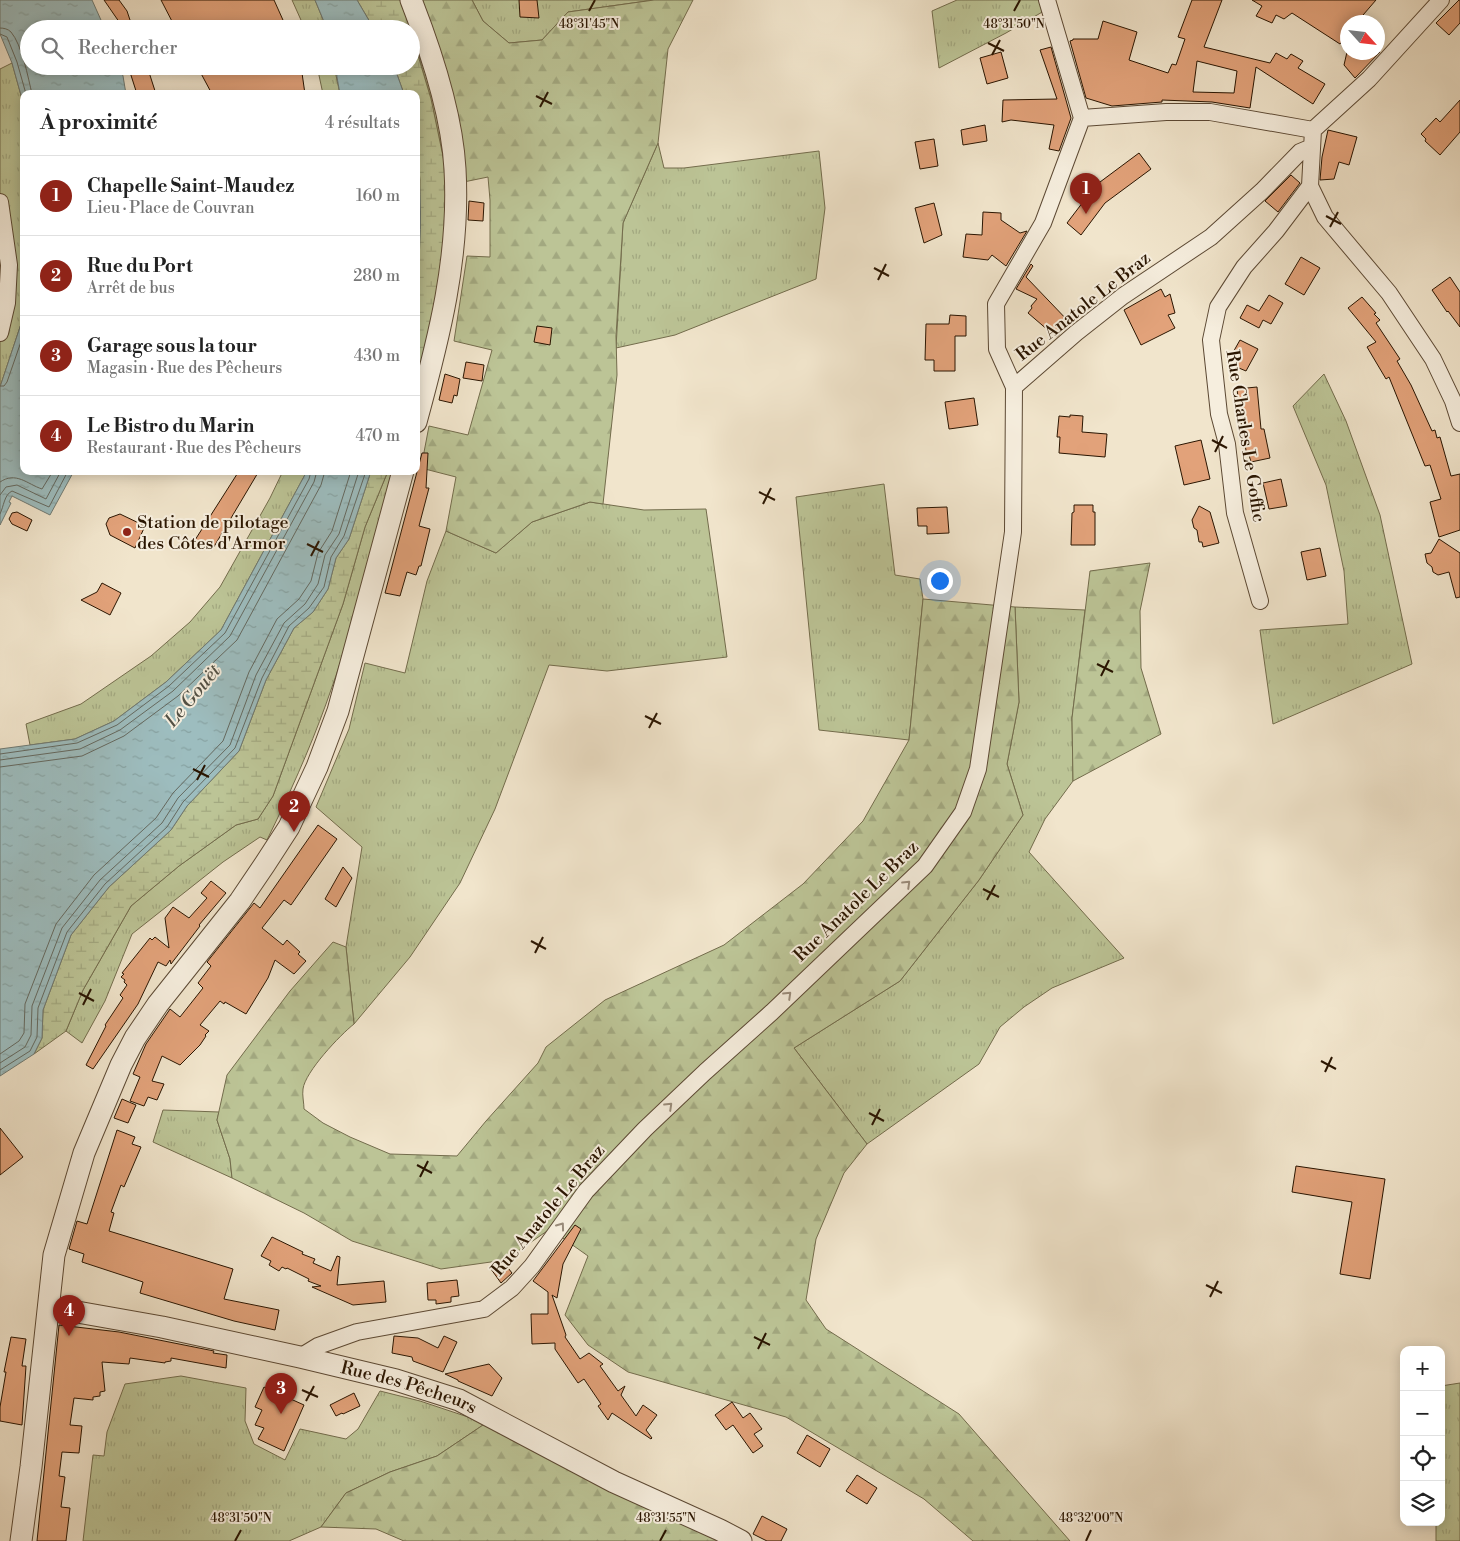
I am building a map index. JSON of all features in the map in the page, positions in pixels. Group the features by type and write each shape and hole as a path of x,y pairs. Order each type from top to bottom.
{"street":[{"path":"411,0 419,20"},
{"path":"1014,386 997,349 996,304 1043,223 1082,118 1047,0"},
{"path":"1441,0 1369,80 1313,130 1310,186 1325,217 1389,293 1433,359 1453,402 1460,423"},
{"path":"420,22 448,120 455,168 455,220 450,281 436,349 420,407"},
{"path":"1082,118 1166,112 1210,112 1313,130"},
{"name":"Rue Anatole Le Braz","path":"300,1357 318,1346 357,1332 484,1309 512,1288 532,1266 586,1191 645,1130 925,866 963,812 978,769 1013,532 1014,386 1123,296 1211,236 1262,191 1300,152 1312,147"},
{"name":"Rue Charles Le Goffic","path":"1260,602 1235,513 1227,444 1219,414 1211,340 1218,307 1244,267 1276,231 1310,186"},
{"path":"0,202 9,265 7,303 0,333"},
{"path":"21,1541 32,1467 54,1255 84,1153 121,1065 135,1038 158,1004 240,901 266,864 289,827 317,768 338,710 402,475"},
{"name":"Rue des Pêcheurs","path":"49,1307 162,1327 300,1357 396,1380 459,1400 614,1482 741,1541"}],"green space":[{"path":"292,0 315,0 323,20 301,20"},
{"path":"357,0 400,0 408,20 369,20"},
{"path":"400,0 472,0 483,21 509,43 542,40 568,12 654,0 693,0 668,49 658,143 623,223 616,336 617,375 603,504 590,502 532,522 496,553 446,531 456,477 421,468 429,426 468,435 492,350 454,341 467,256 490,257 490,200 488,177 449,185 431,99 420,60 420,20 408,20"},
{"path":"472,0 654,0 568,12 542,40 509,43 483,21"},
{"path":"957,0 1041,0 1044,11 939,68 932,11"},
{"path":"420,62 431,99 449,185 437,298 420,368 420,90 403,90 397,75 420,75"},
{"path":"12,63 20,92 20,327 0,387 0,69"},
{"path":"319,75 336,75 339,90 322,90"},
{"path":"658,143 664,168 684,168 819,151 825,208 816,279 675,335 616,348 623,223"},
{"path":"1324,374 1346,421 1380,515 1412,664 1273,724 1260,630 1348,624 1344,571 1326,485 1293,406"},
{"path":"281,475 305,475 221,630 166,682 114,721 75,739 30,745 26,724 81,704 151,656 190,622 220,587"},
{"path":"370,475 386,475 365,527 343,604 273,796 258,819 236,825 179,866 131,906 83,990 66,1031 34,1054 42,1038 43,1010 71,935 109,887 171,830 187,806 239,751 266,680 294,628 313,612 328,589 336,558 349,539"},
{"path":"386,475 393,475 363,588 336,675 306,756 267,840 260,837 223,862 132,934 105,1001 82,1043 66,1031 83,990 131,906 179,866 236,825 258,819 273,796 343,604 365,527"},
{"path":"884,484 895,575 920,579 923,599 909,740 819,730 796,497"},
{"path":"590,502 644,510 706,509 727,657 607,671 549,665 495,809 460,883 410,957 354,1024 346,947 362,847 316,807 349,729 365,663 405,673 427,581 446,531 496,553 532,522"},
{"path":"1150,563 1140,611 1141,668 1161,734 1073,781 1072,718 1090,571"},
{"path":"923,599 1015,607 1019,702 1007,764 1023,815 979,880 900,981 794,1048 867,1144 844,1173 816,1239 806,1300 826,1329 959,1414 1070,1541 973,1541 924,1499 786,1417 628,1372 588,1345 565,1315 588,1256 550,1229 505,1260 441,1269 352,1241 304,1213 232,1178 230,1159 217,1120 227,1075 290,991 333,942 346,947 354,1024 340,1036 310,1073 303,1089 304,1109 323,1123 390,1154 457,1156 538,1063 546,1047 605,1000 724,945 803,884 863,821 909,740"},
{"path":"1015,607 1085,610 1072,718 1073,781 1045,819 1029,852 1124,958 1052,988 1024,1007 1000,1027 979,1064 867,1144 794,1048 900,981 979,880 1023,815 1007,764 1019,702"},
{"path":"163,1110 219,1112 217,1120 230,1159 232,1178 153,1142"},
{"path":"181,1376 246,1388 245,1421 254,1444 285,1460 300,1429 346,1439 358,1429 380,1391 420,1401 486,1423 437,1456 390,1472 346,1493 321,1527 289,1541 83,1541 93,1455 104,1456 107,1432 125,1384"},
{"path":"1460,1383 1460,1541 1436,1541 1436,1526 1445,1526 1445,1385"},
{"path":"486,1423 718,1541 404,1541 376,1529 321,1527 346,1493 390,1472 437,1456"}],"water":[{"path":"0,0 92,0 101,20 20,20 20,75 123,75 125,90 20,90 20,92 12,63 0,34"},
{"path":"315,0 357,0 369,20 323,20"},
{"path":"337,75 397,75 403,90 339,90"},
{"path":"420,194 421,212 420,247"},
{"path":"20,327 20,475 72,475 50,515 12,496 9,502 11,503 0,525 0,387"},
{"name":"Le Gouët","path":"305,475 370,475 349,539 336,558 328,589 313,612 294,628 266,680 239,751 187,806 171,830 109,887 71,935 43,1010 42,1038 34,1054 0,1076 0,749 75,739 114,721 166,682 221,630"}],"building":[{"path":"104,0 119,0 127,11 130,20 118,20"},
{"path":"161,0 274,0 283,20 171,20"},
{"path":"519,0 537,0 539,18 520,17"},
{"path":"1192,0 1222,0 1204,47 1270,63 1276,53 1287,59 1291,54 1303,61 1298,68 1325,84 1313,104 1256,67 1250,108 1212,102 1162,100 1162,102 1112,106 1086,98 1070,41 1073,39 1098,39 1103,21 1137,32 1129,60 1168,73 1172,64 1176,65 1185,39 1178,37","holes":["1197,61 1237,71 1234,93 1193,92"]},
{"path":"1252,0 1376,0 1363,15 1340,15 1340,44 1292,13 1284,19 1276,15 1272,23 1256,16 1262,6"},
{"path":"1459,0 1460,23 1449,35 1436,23"},
{"path":"1051,47 1071,118 1059,151 1049,149 1054,125 1011,120 1002,122 1003,100 1057,99 1040,50"},
{"path":"1001,52 1008,78 987,84 980,58"},
{"path":"1345,60 1372,60 1355,78 1344,65"},
{"path":"131,75 150,75 155,90 136,90"},
{"path":"202,75 302,75 304,90 210,90"},
{"path":"1460,100 1460,132 1440,155 1425,141 1426,139 1421,134 1436,118 1440,122"},
{"path":"985,125 987,141 963,145 961,130"},
{"path":"1328,130 1357,137 1349,165 1339,162 1334,179 1320,180 1322,157"},
{"path":"934,139 938,166 920,169 915,142"},
{"path":"1139,153 1151,169 1105,203 1081,235 1067,223 1096,185"},
{"path":"1291,175 1300,183 1278,212 1265,201"},
{"path":"469,201 484,203 483,221 468,220"},
{"path":"934,203 942,235 924,243 915,208"},
{"path":"983,212 1001,213 1001,220 1020,233 1027,231 1006,266 992,255 988,260 963,257 966,234 982,235"},
{"path":"1301,257 1320,268 1304,295 1285,284"},
{"path":"1031,264 1033,266 1026,277 1071,324 1056,337 1028,313 1037,299 1016,289"},
{"path":"1450,277 1460,292 1460,327 1432,290"},
{"path":"1161,289 1165,297 1170,294 1175,313 1168,315 1175,328 1141,345 1124,310"},
{"path":"1269,295 1283,303 1271,324 1263,320 1259,328 1240,318 1247,305 1259,311"},
{"path":"1362,297 1380,320 1376,323 1400,359 1397,361 1411,385 1432,431 1435,430 1437,438 1440,437 1451,476 1460,474 1460,530 1439,537 1430,502 1441,499 1430,465 1425,466 1389,377 1386,379 1367,347 1376,342 1348,308"},
{"path":"950,315 966,316 966,336 955,336 955,371 934,371 934,360 925,360 926,324 949,324"},
{"path":"537,326 552,328 550,345 534,342"},
{"path":"1240,340 1258,349 1246,371 1227,363"},
{"path":"466,362 484,365 482,381 463,378"},
{"path":"445,374 460,379 457,396 454,395 452,403 439,400"},
{"path":"1257,387 1261,429 1264,429 1270,458 1251,462 1249,455 1247,456 1237,389"},
{"path":"974,398 978,425 949,429 945,402"},
{"path":"1070,415 1083,416 1082,432 1107,434 1105,457 1059,453 1060,437 1057,437 1059,416 1070,417"},
{"path":"1201,440 1210,479 1184,485 1175,446"},
{"path":"422,453 428,453 426,488 429,488 419,526 430,529 421,566 419,566 416,575 407,572 400,596 385,593 416,475 420,475"},
{"path":"236,475 257,475 212,550 195,540"},
{"path":"1281,479 1287,506 1269,509 1263,483"},
{"path":"1074,505 1093,505 1093,512 1095,512 1095,545 1071,545"},
{"path":"1199,506 1210,512 1219,543 1203,547 1202,542 1199,542 1197,530 1194,528 1192,520"},
{"path":"947,507 949,533 927,534 927,526 918,526 917,508"},
{"path":"17,512 32,520 27,531 12,524 9,519 12,513"},
{"name":"Station de pilotage des Côtes d'Armor","path":"120,514 145,526 135,548 110,535 106,524 109,518"},
{"path":"1439,539 1460,553 1460,597 1456,598 1449,572 1438,575 1433,572 1432,567 1427,563 1425,554 1431,553"},
{"path":"1320,548 1326,576 1307,580 1301,552"},
{"path":"102,583 121,593 110,615 81,600 97,592"},
{"path":"318,825 337,839 291,905 284,900 262,928 283,945 287,940 300,952 298,954 306,961 294,974 275,960 268,978 246,1014 220,1001 200,1025 209,1031 206,1036 200,1045 180,1065 162,1056 152,1081 164,1084 157,1100 148,1097 144,1106 130,1101 140,1077 133,1074 146,1044 170,1009 180,1017 203,988 198,983 211,966 207,962 254,903 260,908"},
{"path":"343,867 352,878 336,907 325,899"},
{"path":"211,881 226,893 199,925 171,964 170,960 166,966 158,962 138,1004 93,1069 86,1065 105,1025 123,998 120,995 127,985 121,977 124,974 122,973 150,938 152,940 155,937 169,948 165,918 173,907 189,918 207,898 201,893"},
{"path":"122,1099 136,1105 128,1123 114,1118"},
{"path":"0,1128 23,1157 0,1175"},
{"path":"117,1130 135,1137 132,1144 141,1147 124,1187 121,1185 111,1212 114,1213 109,1231 233,1269 224,1299 279,1310 275,1330 234,1321 140,1293 143,1282 82,1262 84,1254 69,1249 77,1221 87,1224"},
{"path":"1296,1166 1385,1179 1370,1279 1340,1274 1352,1202 1292,1192"},
{"path":"575,1225 581,1229 563,1264 557,1298 552,1295 566,1335 565,1337 580,1359 589,1353 603,1364 600,1366 618,1391 625,1386 621,1395 636,1416 643,1405 657,1415 646,1430 651,1439 612,1413 608,1420 598,1406 601,1404 584,1379 578,1383 555,1349 555,1343 532,1344 531,1314 548,1314 548,1292 533,1281"},
{"path":"272,1237 303,1252 302,1254 315,1259 313,1263 331,1271 337,1256 340,1257 337,1285 384,1281 386,1302 353,1305 312,1287 321,1286 308,1281 309,1279 287,1268 282,1267 279,1271 269,1265 271,1261 261,1256"},
{"path":"505,1264 512,1273 501,1283 491,1269"},
{"path":"457,1280 459,1296 451,1297 451,1302 436,1304 436,1300 428,1300 427,1283"},
{"path":"59,1325 119,1332 214,1351 213,1353 227,1355 226,1368 171,1358 171,1361 165,1363 130,1358 129,1364 102,1362 105,1391 100,1392 100,1396 93,1397 93,1400 74,1398 70,1425 82,1426 79,1453 62,1452 59,1476 65,1477 61,1507 70,1508 66,1541 37,1541"},
{"path":"394,1336 418,1338 438,1348 444,1336 457,1342 443,1372 413,1361 412,1357 392,1353"},
{"path":"11,1337 26,1339 22,1366 26,1366 22,1425 0,1421 0,1407 6,1372 4,1372"},
{"path":"489,1364 502,1378 492,1396 445,1374"},
{"path":"264,1387 304,1405 284,1451 258,1439 264,1428 255,1425 262,1410 255,1407"},
{"path":"354,1393 360,1406 336,1416 330,1405"},
{"path":"732,1402 743,1418 750,1413 762,1429 754,1434 763,1446 753,1453 733,1425 726,1430 715,1415"},
{"path":"807,1435 830,1449 820,1467 797,1453"},
{"path":"857,1475 877,1488 867,1504 846,1491"},
{"path":"762,1516 787,1529 781,1541 767,1541 753,1534"}],"place":[{"name":"Chapelle Saint-Maudez","path":"1086,214"},
{"name":"Station de pilotage des Côtes d'Armor","path":"127,532"},
{"name":"Rue du Port","path":"294,832"},
{"name":"Le Bistro du Marin","path":"69,1336"},
{"name":"Garage sous la tour","path":"281,1414"}]}
